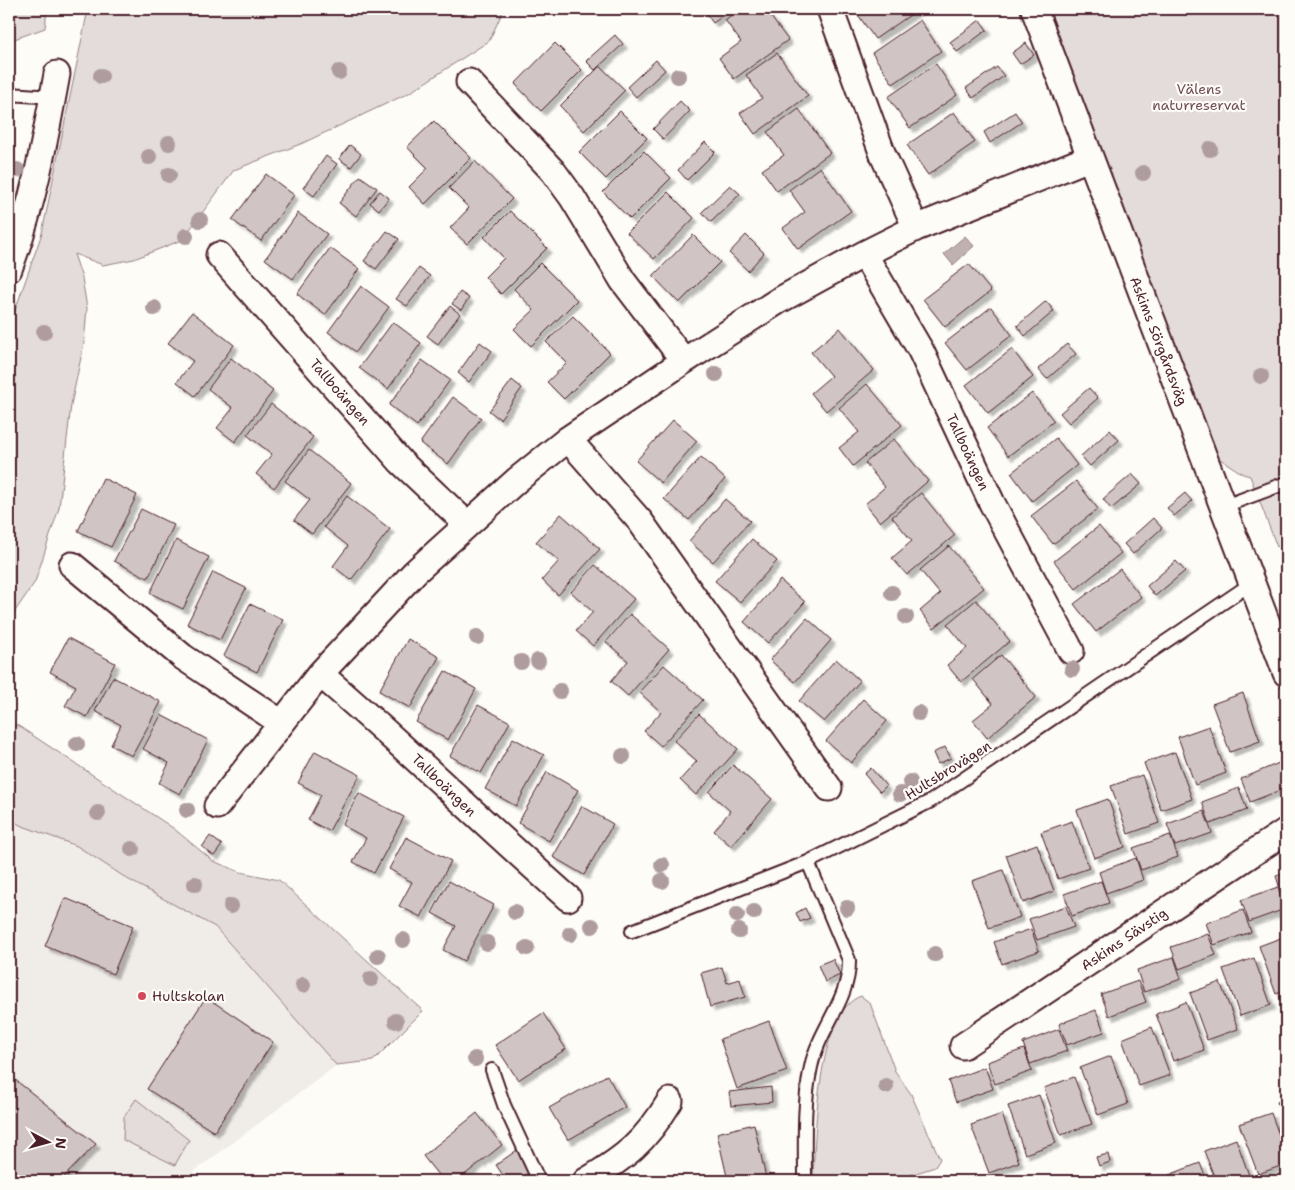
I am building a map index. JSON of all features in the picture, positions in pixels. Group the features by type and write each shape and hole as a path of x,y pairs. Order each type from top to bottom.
{"street":[{"path":"830,9 883,155 916,228"},
{"name":"Askims Sörgårdsväg","path":"1034,9 1089,158 1286,672"},
{"path":"469,82 553,171 572,197 623,281 684,360"},
{"path":"9,269 21,239 55,86"},
{"path":"216,806 280,722 320,674 416,572 467,524 568,439 684,360 778,301 864,254 916,228 1089,158"},
{"name":"Tallboängen","path":"864,254 920,352 992,503 1071,650"},
{"name":"Tallboängen","path":"219,255 401,462 467,524"},
{"path":"568,439 640,521 829,788"},
{"path":"72,565 184,657 280,722"},
{"name":"Tallboängen","path":"320,674 391,735 492,831 568,898"},
{"name":"Askims Sävstig","path":"963,1046 1286,831"},
{"path":"586,1181 614,1165 639,1145 655,1125 670,1101"}],"lane":[{"path":"9,94 55,86"},
{"path":"1222,507 1286,483"},
{"name":"Hultsbrovägen","path":"632,931 808,862 931,801 1252,583"},
{"path":"804,1181 811,1066 821,1036 842,1000 850,976 849,960 808,862"},
{"path":"492,1070 504,1105 539,1181"}],"shaded area":[{"path":"965,236 974,246 953,265 944,254"},
{"name":"Hultskolan","path":"9,817 75,844 214,927 337,1065 181,1181 9,1181"}],"green space":[{"path":"9,9 47,9 45,28 9,41"},
{"path":"88,9 504,9 489,41 409,93 303,143 234,170 182,240 134,259 103,265 74,254 82,278 87,308 84,343 71,405 59,508 35,582 9,620 9,328 42,233"},
{"name":"Välens naturreservat","path":"1049,9 1286,9 1286,540 1277,547 1250,476 1243,474 1217,457"},
{"path":"9,725 17,725 173,828 213,861 240,872 279,880 423,1011 373,1061 336,1065 215,927 129,880 77,846 20,825 9,818"},
{"path":"861,996 870,1003 895,1071 911,1094 940,1159 935,1167 910,1175 933,1181 813,1181 817,1109 827,1051 835,1026 846,1007"},
{"path":"136,1099 189,1140 175,1165 123,1140 124,1117"}],"building":[{"path":"703,9 732,9 713,23"},
{"path":"740,9 765,9 788,40 734,79 719,58 741,42 725,20"},
{"path":"854,9 919,9 875,39"},
{"path":"920,20 941,51 893,84 872,53"},
{"path":"980,20 987,30 957,52 950,42"},
{"path":"615,35 623,44 595,70 586,61"},
{"path":"555,43 582,70 541,111 515,84"},
{"path":"1026,43 1034,55 1020,64 1012,53"},
{"path":"777,53 808,96 755,134 740,113 762,98 746,75"},
{"path":"656,60 665,70 636,97 627,87"},
{"path":"936,64 957,95 910,128 888,97"},
{"path":"600,66 625,90 584,131 560,106"},
{"path":"997,67 1004,76 973,98 966,88"},
{"path":"680,101 690,111 663,139 653,129"},
{"path":"799,109 830,153 777,191 762,170 784,155 767,132"},
{"path":"620,111 647,138 606,179 579,152"},
{"path":"954,112 975,142 928,175 907,145"},
{"path":"1015,112 1022,122 990,143 984,132"},
{"path":"434,121 471,158 425,204 409,187 428,168 407,147"},
{"path":"705,142 715,152 687,180 678,170"},
{"path":"350,145 361,154 351,167 339,159"},
{"path":"644,151 671,178 630,219 603,192"},
{"path":"326,156 337,164 314,196 303,188"},
{"path":"475,161 512,199 467,244 450,228 469,208 449,188"},
{"path":"820,167 851,211 798,249 783,228 805,212 789,190"},
{"path":"266,174 294,195 261,241 232,220"},
{"path":"360,176 377,188 356,216 339,203"},
{"path":"730,185 740,194 711,222 702,212"},
{"path":"380,191 389,198 379,210 370,203"},
{"path":"668,192 694,218 654,259 627,233"},
{"path":"510,211 547,248 501,294 485,277 504,258 484,237"},
{"path":"298,213 327,234 293,279 265,259"},
{"path":"387,231 399,239 376,269 364,261"},
{"path":"693,235 720,262 679,303 653,276"},
{"path":"746,235 764,253 748,271 729,253"},
{"path":"330,248 359,269 325,315 297,294"},
{"path":"540,263 577,300 531,346 514,329 534,310 514,289"},
{"path":"969,264 991,291 945,327 923,299"},
{"path":"419,268 430,276 407,306 396,299"},
{"path":"361,286 389,307 356,352 328,332"},
{"path":"460,292 469,298 461,310 452,304"},
{"path":"1046,301 1054,311 1025,336 1017,326"},
{"path":"450,306 460,314 438,344 427,336"},
{"path":"991,307 1012,335 967,370 945,343"},
{"path":"192,312 234,345 195,396 177,382 193,361 168,343"},
{"path":"573,316 610,353 564,399 547,382 567,363 546,342"},
{"path":"393,322 421,343 388,389 359,368"},
{"path":"840,328 874,370 826,411 811,393 831,376 811,352"},
{"path":"480,342 492,351 469,382 458,373"},
{"path":"1067,344 1076,354 1047,379 1038,369"},
{"path":"1012,349 1033,377 988,413 966,385"},
{"path":"231,358 273,391 235,442 217,428 233,408 208,389"},
{"path":"422,360 450,380 417,426 389,405"},
{"path":"512,380 522,388 500,419 489,411"},
{"path":"867,384 902,425 853,466 839,448 859,432 839,408"},
{"path":"1089,388 1098,398 1069,423 1060,413"},
{"path":"1032,393 1054,421 1008,456 987,428"},
{"path":"453,397 481,418 448,464 420,443"},
{"path":"271,404 313,437 274,488 256,474 272,454 247,435"},
{"path":"673,420 697,441 661,483 636,461"},
{"path":"1110,430 1119,440 1090,466 1081,456"},
{"path":"1056,438 1077,465 1032,501 1011,473"},
{"path":"894,439 928,481 880,522 865,504 885,487 865,463"},
{"path":"309,450 351,483 312,534 294,520 310,500 285,481"},
{"path":"701,457 725,479 689,520 664,499"},
{"path":"1132,474 1141,484 1111,509 1103,499"},
{"path":"103,478 137,495 111,547 78,531"},
{"path":"1076,481 1098,509 1053,544 1031,516"},
{"path":"921,493 955,535 907,575 892,558 912,541 892,517"},
{"path":"1185,493 1192,501 1174,516 1167,508"},
{"path":"347,496 390,529 351,580 333,566 348,546 324,527"},
{"path":"725,499 750,521 713,562 689,541"},
{"path":"141,509 174,525 148,578 114,561"},
{"path":"561,514 600,549 558,595 542,580 559,561 536,542"},
{"path":"1153,518 1162,528 1133,554 1124,544"},
{"path":"1099,526 1121,553 1076,589 1054,561"},
{"path":"752,539 777,561 740,602 715,581"},
{"path":"176,540 209,557 183,609 150,593"},
{"path":"949,546 984,588 934,628 920,611 940,594 920,570"},
{"path":"1176,561 1185,571 1155,596 1147,586"},
{"path":"595,565 634,599 593,646 576,631 593,612 571,592"},
{"path":"1120,569 1141,597 1096,632 1074,604"},
{"path":"213,572 246,588 220,640 187,624"},
{"path":"780,580 805,602 768,643 744,622"},
{"path":"976,600 1010,641 961,682 947,665 967,648 947,624"},
{"path":"250,604 283,620 257,672 224,656"},
{"path":"630,614 669,649 628,696 611,681 628,661 606,642"},
{"path":"807,618 831,640 795,682 770,660"},
{"path":"68,638 115,663 87,717 65,706 76,686 50,672"},
{"path":"408,639 439,657 410,708 379,691"},
{"path":"1001,655 1036,697 987,738 973,720 993,704 973,679"},
{"path":"836,659 860,681 824,722 799,701"},
{"path":"664,665 703,700 661,746 644,731 661,712 639,692"},
{"path":"445,671 476,689 448,740 416,722"},
{"path":"113,677 161,702 132,756 111,745 121,725 95,711"},
{"path":"1243,693 1260,741 1230,752 1212,704"},
{"path":"863,699 887,721 851,763 826,741"},
{"path":"478,705 510,722 481,773 450,756"},
{"path":"699,714 738,749 696,795 680,780 697,761 674,741"},
{"path":"161,715 208,740 180,794 159,783 169,763 143,749"},
{"path":"1209,726 1226,773 1195,785 1178,737"},
{"path":"513,738 544,755 516,806 485,789"},
{"path":"945,747 951,758 938,764 933,753"},
{"path":"315,751 360,775 329,831 308,820 321,795 298,783"},
{"path":"1175,752 1192,799 1161,810 1144,763"},
{"path":"1279,763 1286,781 1286,788 1250,802 1241,779"},
{"path":"733,765 772,799 731,846 714,831 730,811 709,792"},
{"path":"871,768 886,786 880,792 864,774"},
{"path":"547,772 578,790 549,841 518,823"},
{"path":"1142,775 1159,823 1128,834 1111,786"},
{"path":"1239,788 1247,810 1210,824 1202,802"},
{"path":"359,793 404,817 374,873 353,862 366,838 342,825"},
{"path":"1108,799 1125,847 1094,858 1077,810"},
{"path":"582,806 613,824 584,875 553,857"},
{"path":"1204,811 1212,833 1175,846 1167,824"},
{"path":"1072,821 1089,868 1058,879 1041,832"},
{"path":"1170,835 1178,857 1141,870 1133,848"},
{"path":"210,836 222,845 214,856 202,847"},
{"path":"406,837 451,861 421,917 399,906 412,882 389,869"},
{"path":"1037,844 1054,891 1023,903 1006,855"},
{"path":"1136,858 1143,880 1106,893 1099,872"},
{"path":"1003,870 1020,917 989,928 972,881"},
{"path":"1286,872 1286,897 1283,898 1276,876"},
{"path":"449,881 494,905 464,961 443,950 456,926 432,913"},
{"path":"1101,881 1109,903 1072,916 1064,894"},
{"path":"1278,887 1285,909 1249,922 1241,900"},
{"path":"65,898 133,926 113,974 45,946"},
{"path":"1066,906 1074,927 1037,940 1029,919"},
{"path":"805,908 810,918 800,922 796,913"},
{"path":"1243,910 1251,932 1214,945 1206,923"},
{"path":"1031,929 1039,951 1002,964 994,942"},
{"path":"1208,934 1216,955 1179,969 1171,947"},
{"path":"1286,936 1286,990 1276,994 1259,946"},
{"path":"1174,957 1181,979 1144,992 1137,970"},
{"path":"1254,958 1271,1005 1240,1016 1223,969"},
{"path":"833,959 840,975 825,982 818,965"},
{"path":"722,967 727,983 740,979 745,997 710,1007 701,973"},
{"path":"1138,981 1146,1002 1109,1016 1101,994"},
{"path":"1220,982 1238,1029 1207,1040 1190,993"},
{"path":"206,997 273,1042 214,1132 147,1089"},
{"path":"1186,1002 1204,1050 1173,1061 1156,1014"},
{"path":"1096,1010 1104,1032 1067,1045 1059,1024"},
{"path":"543,1013 566,1049 518,1080 495,1045"},
{"path":"769,1021 787,1071 737,1089 720,1039"},
{"path":"1152,1027 1170,1075 1139,1086 1122,1039"},
{"path":"1059,1029 1067,1051 1030,1064 1023,1043"},
{"path":"1024,1049 1032,1071 995,1084 987,1062"},
{"path":"1111,1056 1128,1104 1098,1115 1080,1068"},
{"path":"985,1067 993,1089 956,1102 948,1081"},
{"path":"9,1075 96,1144 60,1181 9,1181"},
{"path":"607,1075 625,1107 568,1140 549,1108"},
{"path":"1074,1077 1092,1124 1061,1135 1044,1088"},
{"path":"771,1087 772,1102 731,1106 729,1092"},
{"path":"1039,1095 1056,1143 1025,1154 1008,1106"},
{"path":"1286,1099 1286,1128 1277,1102"},
{"path":"477,1113 502,1145 457,1181 443,1181 423,1156"},
{"path":"1271,1113 1286,1154 1286,1164 1258,1174 1239,1124"},
{"path":"1002,1114 1019,1162 989,1173 971,1125"},
{"path":"754,1124 766,1178 753,1181 728,1181 717,1133"},
{"path":"1236,1139 1251,1181 1216,1181 1204,1151"},
{"path":"517,1150 531,1171 517,1181 507,1181 496,1165"},
{"path":"1108,1154 1110,1162 1099,1166 1096,1157"},
{"path":"1200,1163 1207,1181 1171,1181 1169,1175"}],"place":[{"name":"Hultskolan","path":"142,996"}]}
